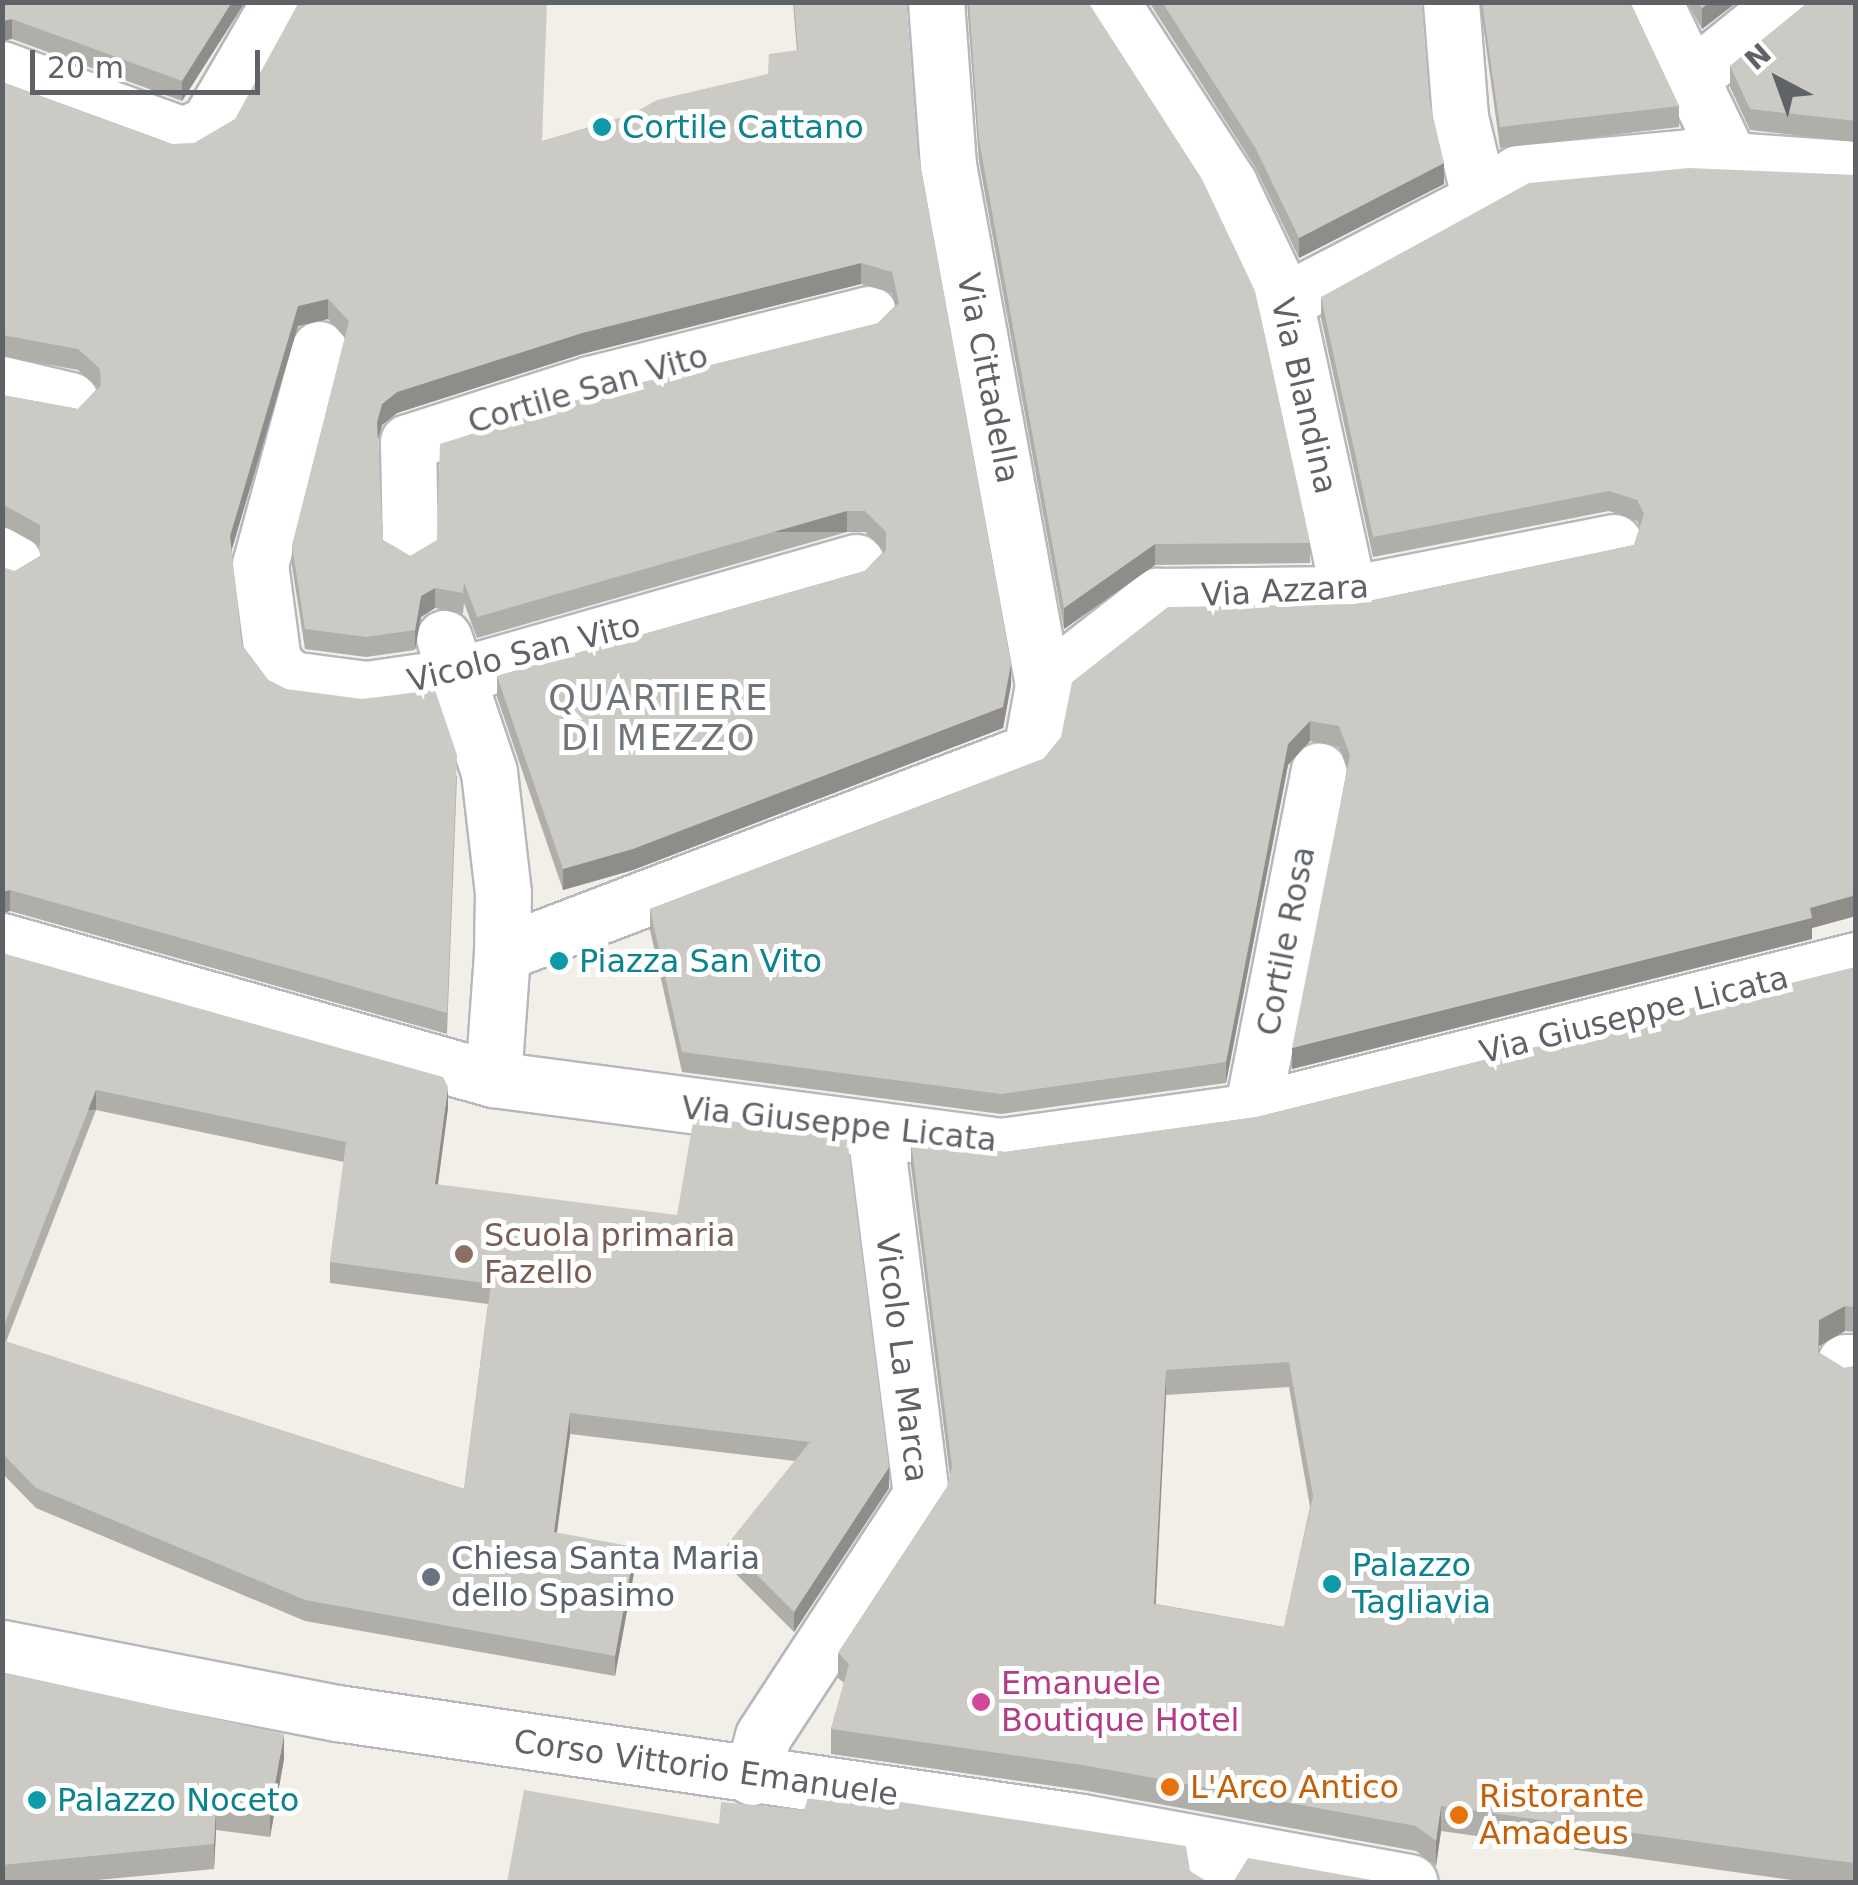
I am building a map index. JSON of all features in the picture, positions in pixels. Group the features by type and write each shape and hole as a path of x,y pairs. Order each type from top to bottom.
{"street":[{"path":"2,69 183,134 208,124 279,2"},
{"name":"Via Cittadella","path":"502,954 1031,751 1043,685 948,165 936,2"},
{"name":"Via Blandina","path":"1112,2 1229,184 1285,301 1349,594"},
{"path":"1451,2 1460,117 1480,200"},
{"path":"1654,2 1732,164"},
{"path":"1691,78 1784,2"},
{"path":"1285,301 1480,200 1518,172 1688,157 1732,164 1812,162 1856,169"},
{"name":"Cortile San Vito","path":"410,544 408,442 590,384 870,314"},
{"name":"Vicolo San Vito","path":"320,349 260,564 274,662 290,679 366,689 450,657 856,562"},
{"path":"2,384 70,400"},
{"name":"Via Azzara","path":"1043,685 1156,596 1349,594 1614,542"},
{"path":"450,657 489,772 503,893 493,1079"},
{"name":"Cortile Rosa","path":"1252,1111 1320,771"},
{"name":"Via Giuseppe Licata","path":"2,941 493,1079 1001,1146 1252,1111 1856,960"},
{"name":"Vicolo La Marca","path":"752,1776 763,1736 921,1495 875,1132"},
{"name":"Corso Vittorio Emanuele","path":"2,1648 337,1713 1082,1822 1217,1867 1410,1882"}],"building":[{"path":"2,2 232,2 182,81 12,19 2,21"},
{"path":"299,2 547,2 542,141 630,115 657,100 768,74 769,54 798,50 794,2 906,2 917,147 1011,664 1003,707 633,849 563,869 497,676 865,571 886,550 886,532 865,511 847,511 477,617 464,582 463,593 435,588 421,596 415,630 366,637 305,629 292,546 349,321 328,299 298,306 230,536 242,645 268,680 286,689 362,699 435,690 457,755 447,1013 10,890 2,892 2,567 15,571 40,556 40,525 2,504 2,395 78,409 101,386 100,369 78,349 2,335 2,82 172,144 194,143 235,119","holes":["861,263 892,272 899,303 878,323 599,393 440,444 437,540 410,556 383,540 377,422 382,404 397,392 582,333"]},
{"path":"969,2 1088,2 1202,179 1255,291 1310,543 1155,544 1064,608 979,140"},
{"path":"1162,2 1421,2 1429,99 1444,163 1299,238 1255,147"},
{"path":"1482,2 1630,2 1679,106 1500,127"},
{"path":"1806,2 1856,2 1856,121 1750,109 1730,66"},
{"path":"1689,168 1856,175 1856,895 1810,908 1812,918 1292,1048 1350,755 1339,726 1310,721 1288,744 1226,1062 1001,1094 682,1052 650,909 1043,759 1061,737 1072,682 1168,607 1355,604 1634,545 1644,514 1637,500 1609,491 1373,537 1321,297 1529,183"},
{"path":"2,953 443,1077 448,1087 435,1184 677,1215 694,1116 847,1137 889,1467 794,1612 727,1545 810,1442 570,1413 554,1532 635,1547 615,1656 305,1600 36,1488 2,1453 2,1340 464,1489 491,1284 330,1262 346,1142 96,1090 2,1331"},
{"path":"1856,967 1856,1307 1845,1306 1819,1320 1818,1352 1844,1368 1856,1366 1856,1863 1441,1806 1436,1841 1416,1826 1088,1766 831,1729 849,1664 838,1653 947,1487 952,1467 911,1141 1005,1152 1257,1117","holes":["1289,1362 1313,1496 1284,1627 1154,1604 1166,1370"]},
{"path":"2,1672 284,1734 270,1812 216,1805 214,1844 2,1865"},
{"path":"811,1788 1186,1846 1190,1871 1208,1882 507,1882 524,1790 719,1824 721,1802 804,1810"},
{"path":"1248,1858 1383,1882 1233,1882"}],"place":[{"name":"Cortile Cattano","path":"602,127"},
{"name":"Piazza San Vito","path":"559,961"},
{"name":"Scuola primaria Fazello","path":"464,1254"},
{"name":"Chiesa Santa Maria dello Spasimo","path":"431,1577"},
{"name":"Palazzo Tagliavia","path":"1332,1584"},
{"name":"Emanuele Boutique Hotel","path":"981,1702"},
{"name":"L'Arco Antico","path":"1170,1787"},
{"name":"Palazzo Noceto","path":"37,1800"},
{"name":"Ristorante Amadeus","path":"1459,1815"}],"district":[{"name":"QUARTIERE DI MEZZO","path":"659,718"}]}
